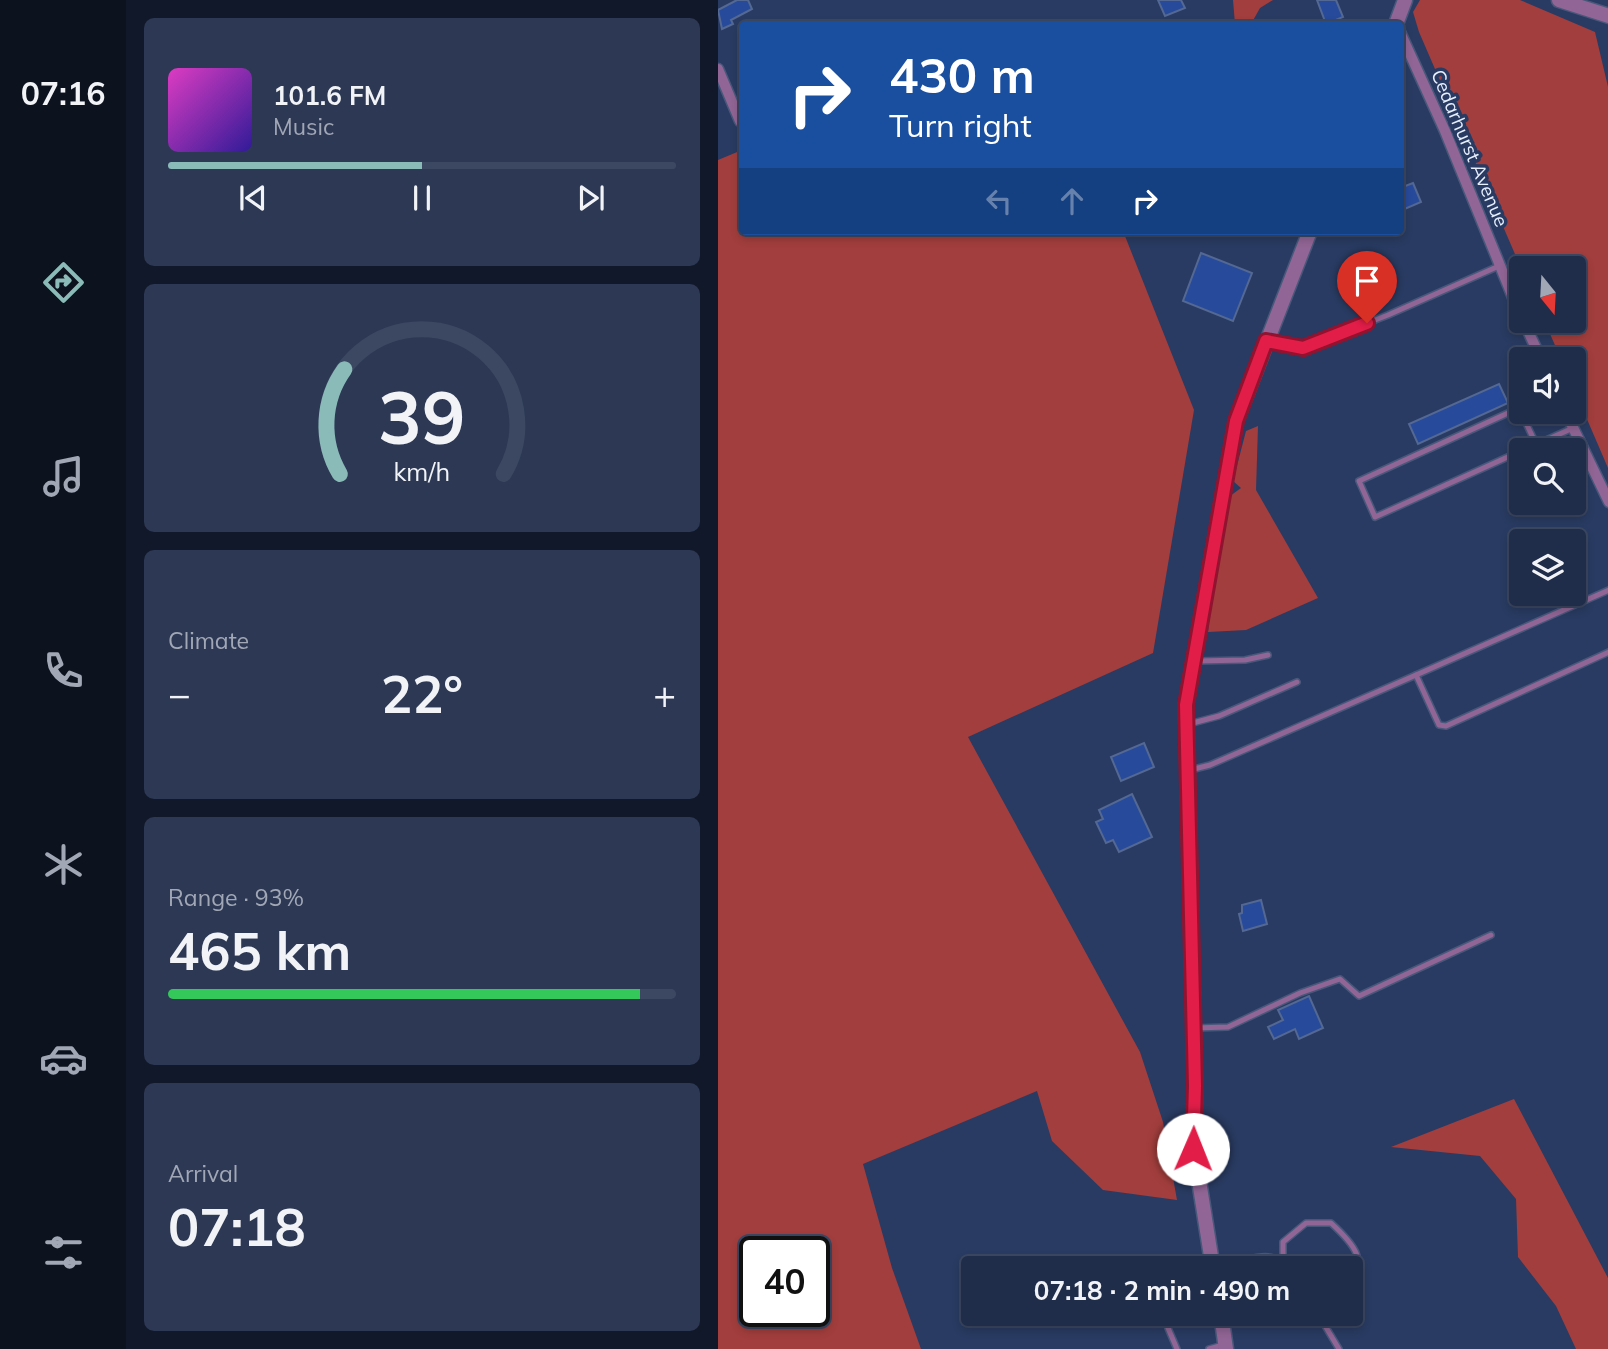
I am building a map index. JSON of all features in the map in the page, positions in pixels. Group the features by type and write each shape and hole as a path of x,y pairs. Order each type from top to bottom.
{"street":[{"path":"1399,21 1405,0"},
{"path":"1559,0 1609,16"},
{"name":"Cedarhurst Avenue","path":"1404,41 1445,131 1509,288"},
{"path":"718,69 739,119"},
{"path":"1211,1256 1193,1149 1194,1028 1186,705 1236,421 1308,235"},
{"path":"1571,424 1609,502"},
{"path":"1223,1326 1226,1347"}],"lane":[{"path":"1266,341 1303,348 1388,315 1499,265"},
{"path":"1509,456 1375,517 1359,481 1519,408 1533,438"},
{"path":"1550,438 1573,428"},
{"path":"1187,770 1223,760 1609,590"},
{"path":"1416,675 1439,725 1446,726 1609,652"},
{"path":"1193,661 1245,660 1268,655"},
{"path":"1186,724 1219,716 1297,682"},
{"path":"1194,1028 1228,1027 1300,993 1340,979 1359,996 1491,934"},
{"path":"1283,1256 1283,1242 1306,1223 1331,1223 1355,1244 1357,1256"},
{"path":"1167,1326 1177,1349"},
{"path":"1326,1326 1339,1349"},
{"path":"1209,1349 1226,1347"}],"shaded area":[{"path":"1233,0 1273,0 1260,8 1253,21 1235,21"},
{"path":"1420,0 1520,0 1595,32 1609,91 1608,468 1586,417 1586,347 1556,347 1550,333 1586,333 1586,256 1516,256 1419,32 1413,12"},
{"path":"739,151 739,235 1125,235 1194,410 1153,653 968,737 1140,1052 1163,1122 1177,1200 1103,1190 1052,1141 1037,1091 863,1164 892,1268 921,1349 718,1349 718,160"},
{"path":"1258,426 1256,490 1318,598 1246,630 1208,632 1216,563 1230,496 1241,488 1233,481 1246,431"},
{"path":"1514,1099 1608,1278 1608,1349 1576,1349 1556,1306 1518,1257 1516,1199 1480,1156 1391,1147"}],"building":[{"path":"737,0 748,0 752,9 731,20 733,24 722,29 718,10"},
{"path":"1158,0 1181,0 1185,8 1165,16"},
{"path":"1317,0 1336,0 1343,17 1325,21"},
{"path":"1413,183 1421,202 1404,209 1404,186"},
{"path":"1201,253 1252,273 1233,321 1183,301"},
{"path":"1372,260 1382,283 1360,293 1350,269"},
{"path":"1499,384 1508,403 1418,444 1409,424"},
{"path":"1144,743 1154,767 1121,781 1111,757"},
{"path":"1132,794 1152,837 1119,852 1113,840 1106,843 1096,822 1103,819 1099,810"},
{"path":"1261,900 1267,924 1243,931 1239,914 1242,913 1242,905"},
{"path":"1309,996 1323,1028 1299,1039 1295,1029 1274,1039 1268,1027 1283,1020 1278,1010"}],"route":[{"path":"1193,1149 1195,1086 1186,705 1236,421 1266,341 1303,348 1367,323"}]}
